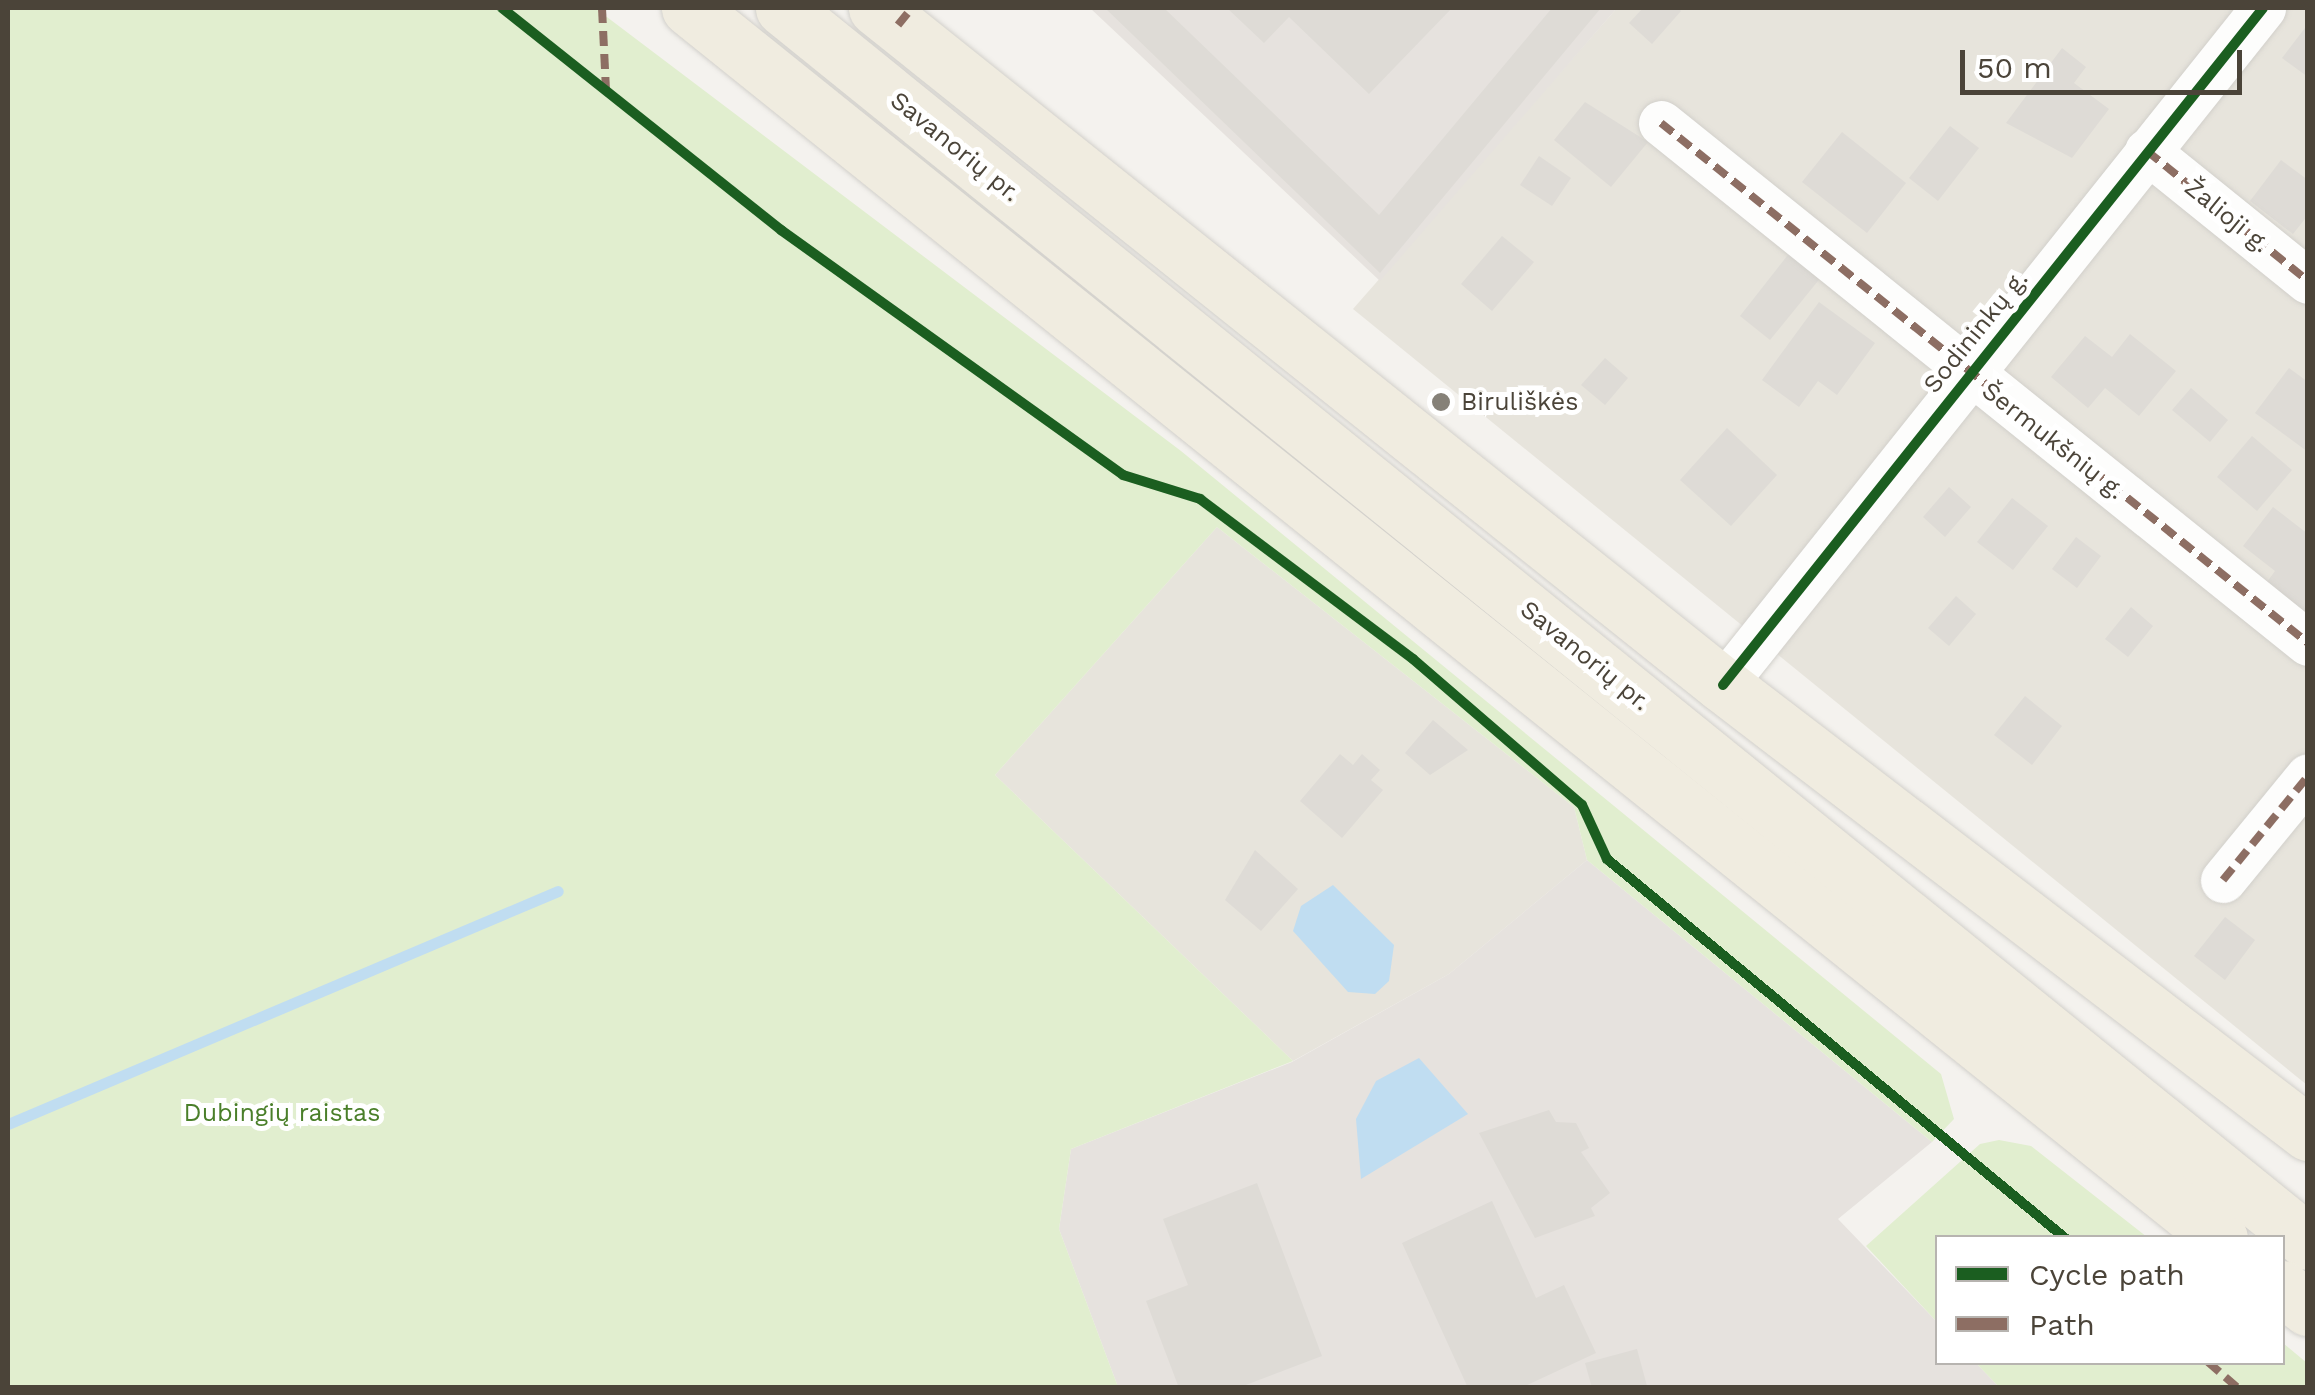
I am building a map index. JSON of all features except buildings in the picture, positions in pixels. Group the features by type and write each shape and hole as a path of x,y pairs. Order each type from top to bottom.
{"highway":[{"path":"690,8 2216,1235"},
{"name":"Savanorių pr.","path":"783,8 2308,1242"},
{"path":"895,13 1723,685 2296,1117"},
{"path":"2285,1290 2308,1308"}],"street":[{"name":"Sodininkų g.","path":"1723,685 2263,8"},
{"name":"Šermukšnių g.","path":"1661,123 1968,374 2308,642"},
{"name":"Žalioji g.","path":"2147,151 2308,281"},
{"path":"2223,880 2308,776"}],"shaded area":[{"path":"1090,8 1617,8 1380,281"},
{"path":"1617,8 2307,8 2307,1085 1353,309"},
{"path":"1217,527 1574,807 1587,860 1449,974 1293,1061 995,775"},
{"path":"1587,860 1932,1142 1838,1219 1935,1320 1935,1365 1978,1365 1999,1387 1118,1387 1059,1229 1071,1149 1292,1062 1449,974"}],"green space":[{"name":"Dubingių raistas","path":"8,8 595,8 1181,451 1941,1074 1954,1119 1932,1142 1587,860 1574,807 1217,527 995,775 1293,1061 1071,1149 1059,1229 1118,1387 8,1387"},
{"path":"1999,1140 2031,1146 2144,1235 1935,1235 1935,1320 1866,1246 1980,1144"},
{"path":"2285,1345 2307,1363 2307,1387 1999,1387 1978,1365 2285,1365"}],"water":[{"path":"1333,885 1394,945 1389,981 1375,994 1348,992 1293,931 1301,906"},
{"path":"1419,1058 1468,1114 1361,1179 1356,1119 1376,1081"}],"waterway":[{"path":"8,1124 558,891"}],"marked path":[{"path":"602,8 606,91"},
{"path":"898,25 912,8"},
{"path":"1661,123 2308,643"},
{"path":"2147,151 2308,281"},
{"path":"2223,880 2308,776"},
{"path":"2211,1365 2238,1388"}],"cycle path":[{"path":"502,8 781,230 1123,475 1200,499 1413,659 1582,805 1607,859 2061,1235"},
{"path":"1723,685 2263,8"}],"place":[{"name":"Biruliškės","path":"1441,402"}]}
